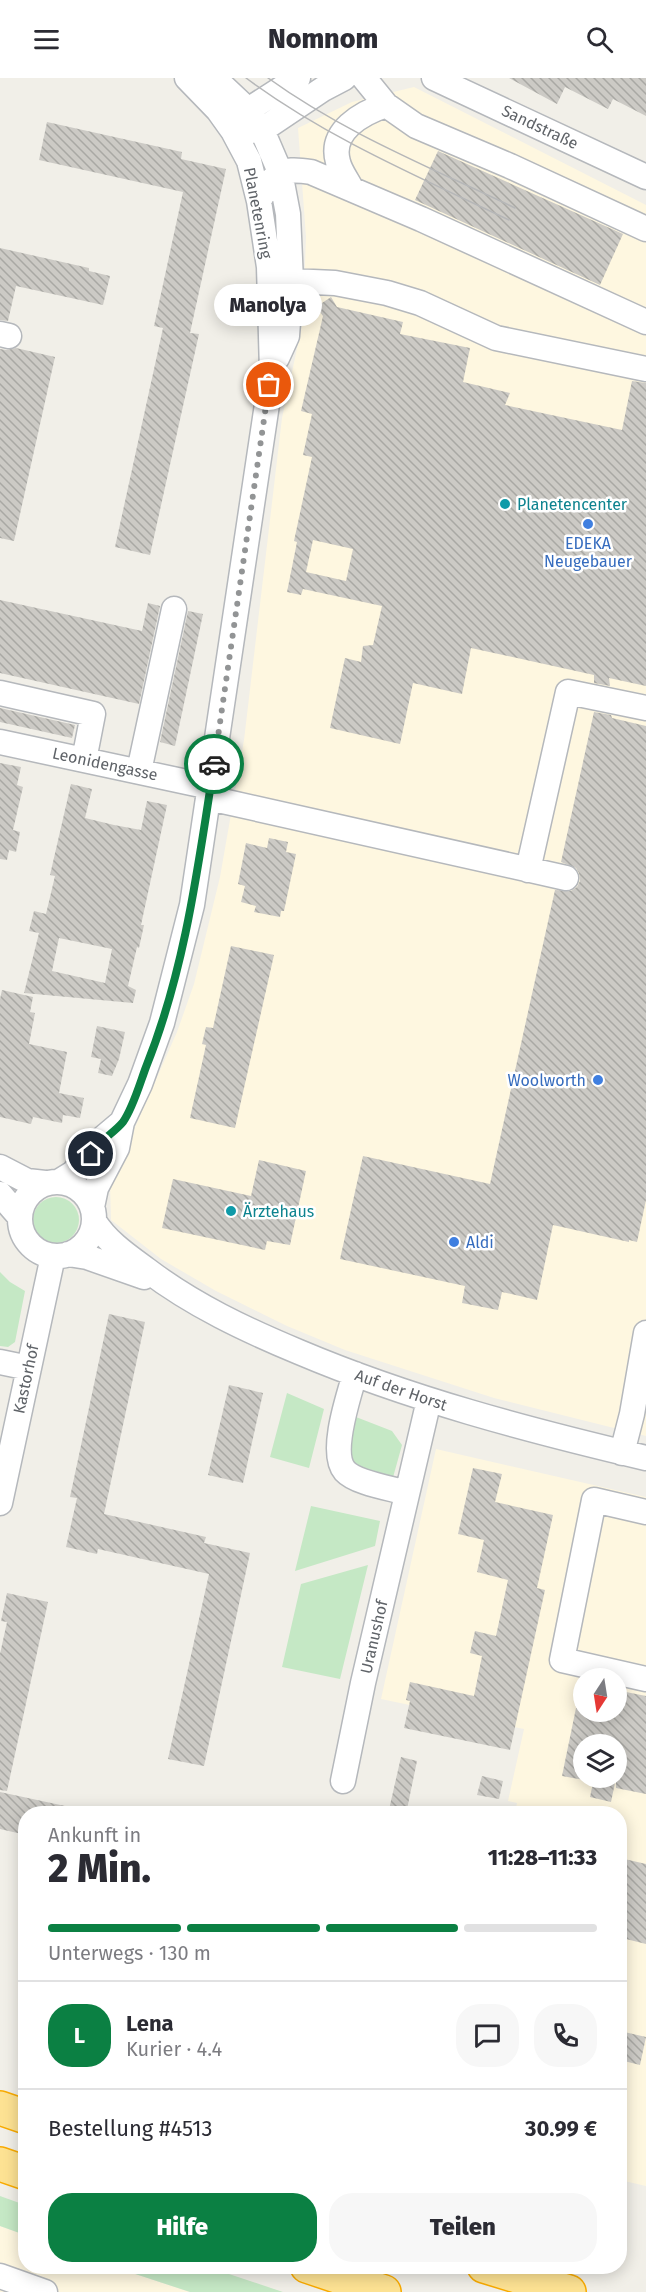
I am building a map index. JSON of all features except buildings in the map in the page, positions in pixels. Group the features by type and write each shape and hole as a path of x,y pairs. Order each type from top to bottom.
{"highway":[{"path":"0,2108 18,2114"},
{"path":"0,2164 18,2170"},
{"path":"331,2274 384,2292"},
{"path":"510,2274 569,2292"}],"street":[{"name":"Planetenring","path":"93,1214 96,1188 117,1148 122,1122 150,1058 175,977 192,905 272,371 269,267 259,201 249,161 233,131 218,110 187,78"},
{"name":"Planetenring","path":"214,78 248,110 262,130 280,172 288,214 291,281 287,336 272,371"},
{"path":"233,131 248,110 298,78"},
{"path":"233,131 262,130 323,89 344,78"},
{"path":"364,78 386,105 416,126 510,166 646,229"},
{"name":"Sandstraße","path":"434,78 646,177"},
{"path":"351,188 338,162 340,139 347,127 366,112 386,105"},
{"path":"259,201 268,184 280,172 292,169 311,172 646,322"},
{"path":"291,281 335,283 387,293 420,303 496,338 646,369"},
{"path":"139,771 174,609"},
{"path":"528,870 568,692 646,708"},
{"path":"0,693 93,714 84,760"},
{"name":"Leonidengasse","path":"0,742 139,771 209,792 566,878"},
{"name":"Planetenring","path":"52,1182 73,1173 103,1138 122,1122"},
{"path":"0,1167 27,1181 52,1182 74,1185 85,1194 93,1214 90,1236 81,1247 60,1255 40,1251 28,1243 21,1230 19,1216 23,1202 32,1190 52,1182"},
{"path":"0,1194 19,1216"},
{"name":"Auf der Horst","path":"93,1214 102,1233 121,1251 169,1287 223,1318 278,1344 429,1400 646,1458"},
{"name":"Auf der Horst","path":"60,1255 112,1265 169,1287"},
{"name":"Kastorhof","path":"0,1503 29,1368 60,1255"},
{"path":"622,1453 632,1414 646,1333"},
{"path":"0,1362 29,1368"},
{"path":"355,1374 340,1437 339,1461 353,1476 406,1493"},
{"name":"Uranushof","path":"343,1781 406,1493 429,1400"},
{"path":"646,1512 594,1500 562,1660 646,1679"},
{"path":"0,2276 45,2292"}],"shaded area":[{"path":"414,87 646,205 646,1436 494,1398 345,1350 287,1326 216,1291 161,1259 111,1220 110,1184 177,1032 194,984 220,877 244,740 282,418 303,321 306,237 298,128 352,102"},
{"path":"436,1449 646,1497 646,2186 627,2182 627,1806 516,1806 517,1803 508,1801 524,1729 381,1699"},
{"path":"0,2226 18,2232 18,2274 135,2274 190,2292 0,2292"}],"green space":[{"path":"56,1197 72,1204 79,1220 72,1236 56,1243 40,1236 33,1220 40,1204"},
{"path":"0,1272 10,1282 25,1291 15,1342 8,1347 0,1346"},
{"path":"287,1393 324,1409 309,1468 270,1457"},
{"path":"356,1417 392,1431 402,1445 392,1481 363,1474 355,1467 351,1446"},
{"path":"311,1506 380,1521 375,1546 295,1571"},
{"path":"368,1565 340,1679 282,1667 301,1584"},
{"path":"0,2196 18,2202 18,2232 0,2226"},
{"path":"135,2274 229,2274 283,2292 190,2292"}],"tram line":[{"path":"246,78 277,100 341,138 509,220"},
{"path":"268,78 297,98 358,133 515,208"}],"way so far":[{"path":"214,764 269,385"}],"place":[{"name":"Manolya","path":"269,385"},
{"name":"Planetencenter","path":"505,504"},
{"name":"EDEKA Neugebauer","path":"588,524"},
{"name":"Woolworth","path":"598,1080"},
{"name":"Ärztehaus","path":"231,1211"},
{"name":"Aldi","path":"454,1242"}],"route":[{"path":"91,1154 103,1138 122,1122 140,1084 162,1023 192,905 214,764"}]}
